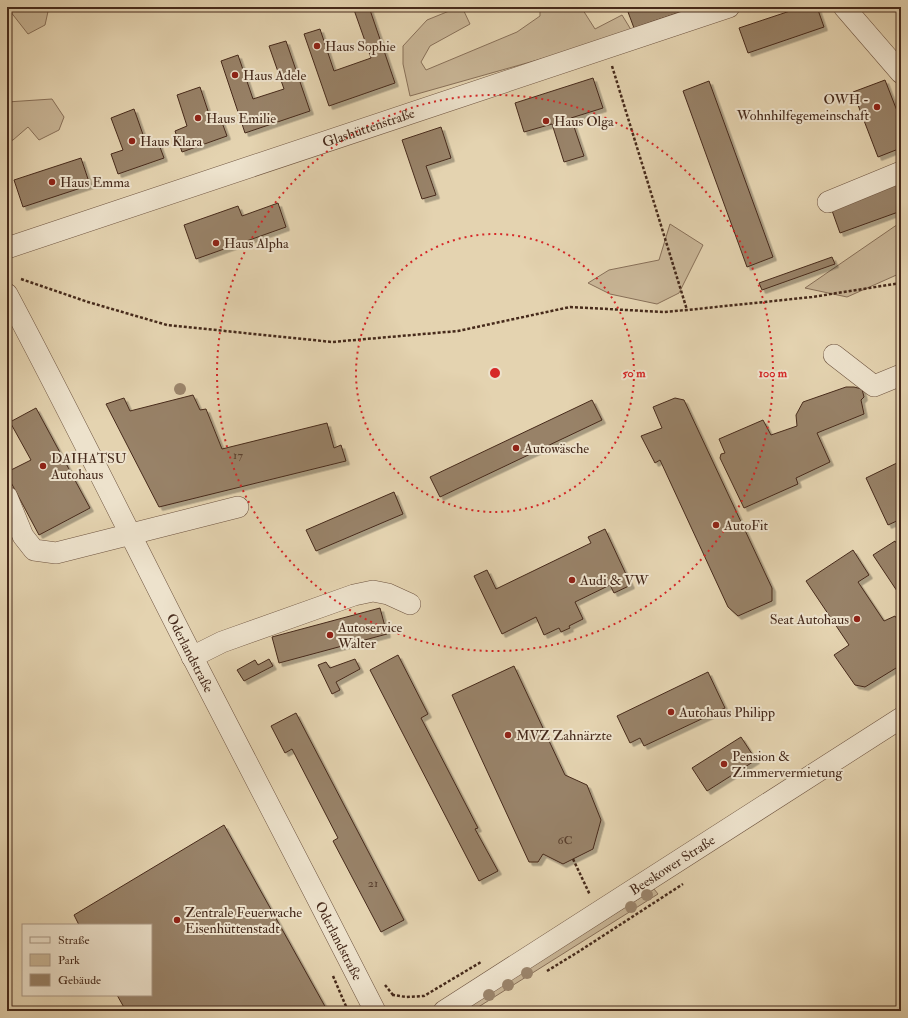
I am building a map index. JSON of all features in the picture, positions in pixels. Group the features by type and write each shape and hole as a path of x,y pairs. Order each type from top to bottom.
{"street":[{"name":"Glashüttenstraße","path":"7,248 729,7"},
{"path":"844,7 901,73"},
{"path":"828,202 901,172"},
{"name":"Oderlandstraße","path":"10,285 192,657 375,1011"},
{"path":"834,355 874,386 901,375"},
{"path":"7,497 23,536 34,550 56,553 238,507"},
{"path":"192,657 222,642 354,595 373,591 388,594 410,604"},
{"name":"Beeskower Straße","path":"444,1011 901,718"}],"path":[{"path":"606,49 687,310"},
{"path":"10,285 88,302 167,325 332,342 458,331 570,308 664,312 812,297 901,283"},
{"path":"573,859 592,900"}],"green space":[{"path":"7,7 49,7 45,25 28,34 10,11 7,12"},
{"path":"462,7 470,24 430,46 421,62 426,70 517,32 540,16 540,7 581,7 595,29 622,15 633,33 410,96 403,64 403,46 427,20"},
{"path":"52,99 64,117 59,130 39,140 28,127 13,140 7,142 7,102"},
{"path":"901,222 901,273 847,297 805,288"},
{"path":"670,224 703,245 679,293 657,304 610,294 588,283 609,270 659,260"},
{"path":"654,889 658,894 472,1011 460,1011"}],"building":[{"name":"Haus Sophie","path":"353,7 369,7 395,83 329,106 304,34 320,29 334,71 371,58"},
{"path":"642,7 695,7 634,28 628,12"},
{"path":"802,7 817,7 824,27 748,53 739,28"},
{"name":"Haus Adele","path":"286,41 310,111 245,133 221,61 238,55 253,99 284,89 269,46"},
{"name":"Haus Olga","path":"593,78 603,108 571,118 584,156 564,162 552,124 524,132 515,103"},
{"name":"OWH - Wohnhilfegemeinschaft","path":"885,80 901,121 901,148 878,157 853,92"},
{"path":"709,81 773,257 747,267 683,91"},
{"name":"Haus Emilie","path":"200,87 211,120 220,117 227,136 182,152 175,131 187,126 177,95"},
{"name":"Haus Klara","path":"134,109 146,143 157,139 164,158 118,174 111,154 123,150 111,118"},
{"path":"441,127 451,158 426,166 436,195 422,199 402,140"},
{"name":"Haus Emma","path":"81,158 90,185 23,207 14,180"},
{"path":"901,179 901,211 840,233 830,205"},
{"name":"Haus Alpha","path":"278,203 286,227 196,259 184,225 238,206 242,216"},
{"path":"832,257 835,264 762,290 759,283"},
{"path":"846,387 862,389 864,397 861,400 864,414 817,433 830,462 796,478 798,484 744,508 720,458 721,454 725,453 719,439 763,420 771,435 797,426 796,415 803,402"},
{"path":"193,395 200,410 206,409 222,449 327,423 334,448 341,445 346,461 159,507 106,404 124,398 130,411"},
{"name":"AutoFit","path":"675,398 684,400 772,588 772,601 738,616 728,607 660,460 655,463 641,436 662,428 653,407"},
{"name":"Autowäsche","path":"592,400 602,420 440,497 430,477"},
{"name":"DAIHATSU Autohaus","path":"36,408 90,508 39,535 7,475 7,472 31,460 10,422"},
{"path":"901,461 901,519 888,525 866,478"},
{"path":"394,492 403,514 316,551 306,530"},
{"name":"Audi & VW","path":"605,529 631,585 614,593 610,585 575,602 583,619 561,632 559,628 544,635 536,617 502,634 474,576 487,570 496,589 591,543 588,537"},
{"path":"895,541 901,551 901,597 873,555"},
{"name":"Seat Autohaus","path":"853,550 869,575 858,582 884,621 895,616 901,625 901,665 865,687 855,685 834,655 849,645 806,581"},
{"name":"Autoservice Walter","path":"380,608 387,634 279,663 272,637"},
{"path":"398,655 428,714 421,718 478,828 475,829 498,871 479,881 370,670"},
{"path":"269,659 273,666 244,681 237,670 255,660 258,665"},
{"path":"355,659 360,669 336,682 340,690 332,694 318,665 326,662 330,668"},
{"name":"MVZ Zahnärzte","path":"514,666 565,775 587,785 601,820 593,849 563,864 543,854 538,862 529,862 452,695"},
{"name":"Autohaus Philipp","path":"708,672 725,708 644,746 640,738 630,743 617,716"},
{"path":"296,713 404,920 381,932 333,841 338,838 292,749 285,753 271,726"},
{"name":"Pension & Zimmervermietung","path":"741,737 756,760 707,791 692,768"},
{"name":"Zentrale Feuerwache Eisenhüttenstadt","path":"224,825 327,1010 126,1011 118,996 152,996 152,924 78,924 74,915"}],"place":[{"name":"Haus Sophie","path":"317,46"},
{"name":"Haus Adele","path":"235,75"},
{"name":"OWH - Wohnhilfegemeinschaft","path":"877,107"},
{"name":"Haus Emilie","path":"198,118"},
{"name":"Haus Olga","path":"546,121"},
{"name":"Haus Klara","path":"132,141"},
{"name":"Haus Emma","path":"52,182"},
{"name":"Haus Alpha","path":"216,243"},
{"name":"Autowäsche","path":"516,448"},
{"name":"DAIHATSU Autohaus","path":"43,466"},
{"name":"AutoFit","path":"716,525"},
{"name":"Audi & VW","path":"572,580"},
{"name":"Seat Autohaus","path":"857,619"},
{"name":"Autoservice Walter","path":"330,635"},
{"name":"Autohaus Philipp","path":"671,712"},
{"name":"MVZ Zahnärzte","path":"508,735"},
{"name":"Pension & Zimmervermietung","path":"724,764"},
{"name":"Zentrale Feuerwache Eisenhüttenstadt","path":"177,920"}]}
